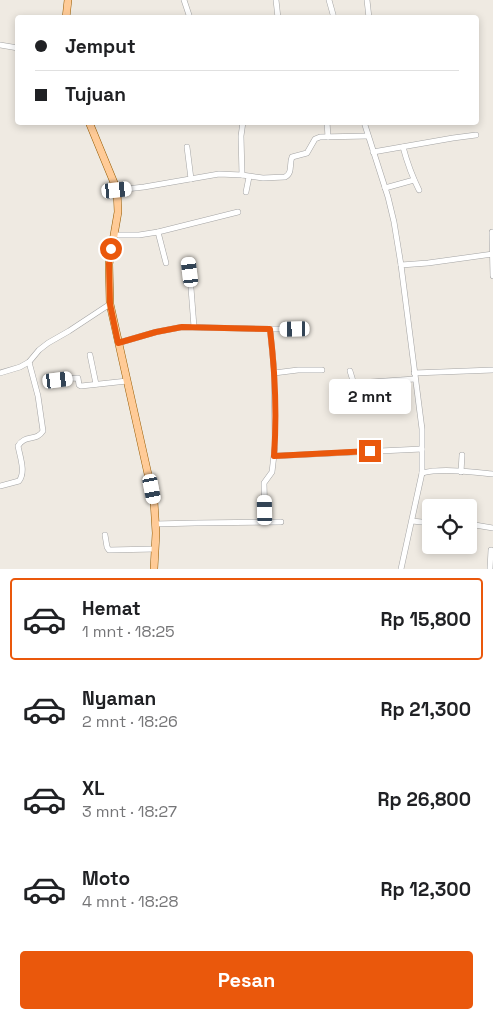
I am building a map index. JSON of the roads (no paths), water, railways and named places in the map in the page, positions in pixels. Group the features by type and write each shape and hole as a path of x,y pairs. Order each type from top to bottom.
{"main road":[{"path":"66,15 68,0"},
{"path":"90,125 117,190 118,212 109,264 110,304 154,501 154,569"}],"street":[{"path":"184,0 189,15"},
{"path":"276,0 278,15"},
{"path":"329,0 333,15"},
{"path":"367,0 370,15"},
{"path":"0,46 15,48"},
{"path":"242,175 243,125"},
{"path":"327,125 328,138"},
{"path":"365,125 394,222 422,429 422,473 401,569"},
{"path":"373,152 476,135"},
{"path":"117,190 219,174 263,178 288,176 292,157 307,153 315,138 368,136"},
{"path":"187,147 191,178"},
{"path":"403,147 419,190"},
{"path":"246,192 249,177"},
{"path":"385,188 414,180"},
{"path":"114,235 139,235 158,232 238,212"},
{"path":"158,232 166,263"},
{"path":"492,232 493,276"},
{"path":"401,265 492,254"},
{"path":"189,262 194,327"},
{"path":"0,373 20,368 29,362 48,343 110,304"},
{"path":"118,343 172,328 295,329"},
{"path":"265,522 264,484 272,472 276,419 270,329"},
{"path":"90,356 96,384"},
{"path":"0,486 19,481 23,472 18,446 27,438 40,436 43,431 38,396 29,362"},
{"path":"274,373 322,370"},
{"path":"350,372 353,381 356,383 493,370"},
{"path":"58,380 78,378 79,385 81,386 127,381"},
{"path":"274,456 422,449"},
{"path":"461,472 462,454"},
{"path":"422,473 430,471 493,474"},
{"path":"412,521 422,522"},
{"path":"155,524 281,522"},
{"path":"477,525 493,528"},
{"path":"105,535 109,550 155,549"},
{"path":"490,569 491,550"}]}
